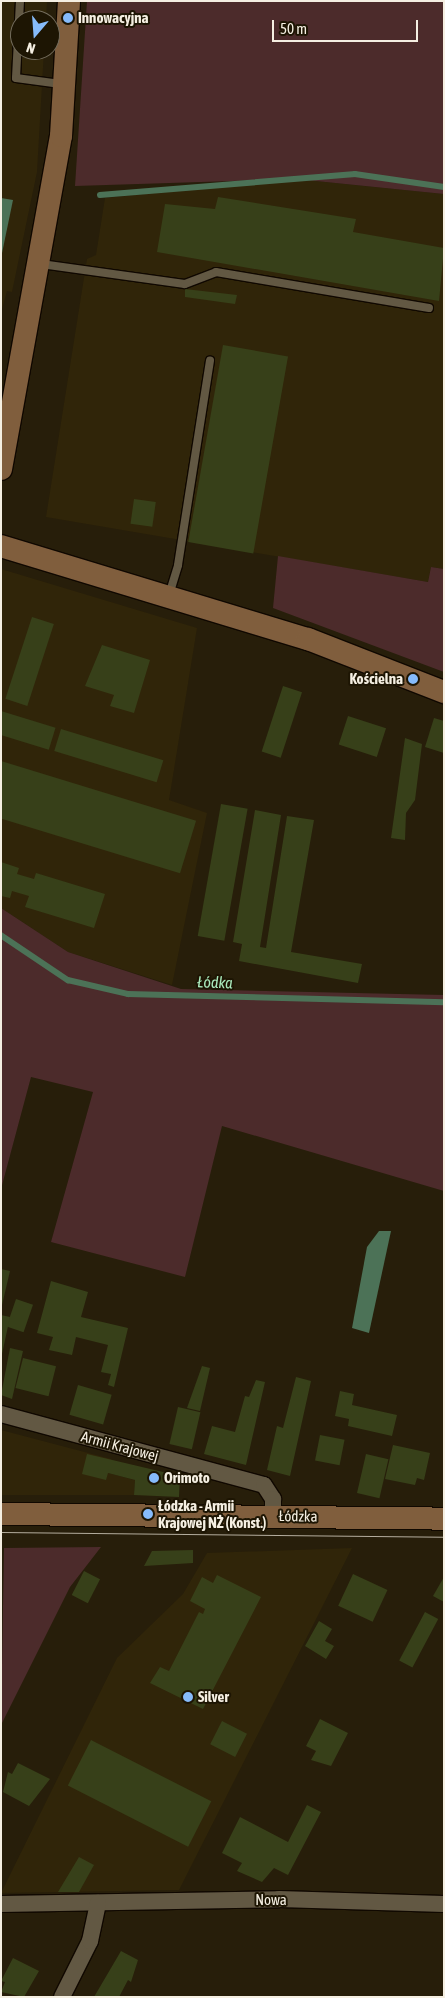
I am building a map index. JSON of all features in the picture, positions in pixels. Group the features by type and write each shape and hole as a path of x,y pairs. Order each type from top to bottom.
{"street":[{"path":"1,468 39,263 65,84 69,1"},
{"path":"1,546 308,639 444,692"},
{"name":"Armii Krajowej","path":"1,1414 264,1485 272,1499 274,1515"},
{"name":"Łódzka","path":"1,1514 274,1515 444,1519"},
{"name":"Nowa","path":"1,1904 279,1900 444,1904"},
{"path":"62,1997 90,1941 98,1903"}],"lane":[{"path":"20,1 16,78 65,84"},
{"path":"39,263 185,284 216,272 430,308"},
{"path":"169,596 178,565 210,360"},
{"path":"408,1518 444,1526"}],"shaded area":[{"path":"1,1 47,1 47,10 10,10 10,60 43,60 37,172 12,292 7,291 1,313"},
{"path":"87,1 444,1 444,194 296,179 75,186"},
{"path":"296,179 444,194 444,569 431,567 428,582 46,517 87,259 96,255 105,198"},
{"path":"1,198 13,200 1,258"},
{"path":"278,556 428,582 431,567 444,569 444,672 273,608"},
{"path":"1,569 197,628 169,800 207,813 172,985 68,952 1,908"},
{"path":"1,908 68,952 181,989 444,995 444,1191 222,1126 185,1277 51,1242 93,1092 31,1077 1,1189"},
{"path":"379,1231 391,1231 369,1333 352,1328 367,1247"},
{"path":"1,1430 111,1459 108,1473 135,1480 134,1495 1,1495"},
{"path":"101,1547 70,1587 1,1725 4,1548"},
{"name":"Silver","path":"352,1548 179,1890 1,1893 117,1658 183,1594 207,1553"}],"building":[{"path":"218,197 356,219 353,232 444,248 439,301 157,252 165,204 215,209"},
{"path":"185,289 237,295 235,304 185,297"},
{"path":"223,345 288,356 253,553 188,542"},
{"path":"134,499 156,502 152,527 131,524"},
{"path":"32,617 54,624 27,706 5,699"},
{"path":"102,645 150,660 134,713 110,706 114,695 85,686"},
{"path":"283,686 302,692 281,758 262,752"},
{"path":"1,711 56,728 49,750 1,735"},
{"path":"348,716 386,728 377,757 339,745"},
{"path":"434,718 444,721 444,753 425,747"},
{"path":"61,729 163,760 157,782 54,751"},
{"path":"405,738 422,744 415,800 406,813 405,840 391,838"},
{"path":"1,761 196,821 180,873 1,819"},
{"path":"221,804 248,809 224,941 198,936"},
{"path":"255,810 281,815 260,947 266,948 287,816 314,820 291,952 362,964 358,983 239,961 242,944 233,942"},
{"path":"1,862 19,868 17,874 34,879 36,873 105,894 94,928 25,907 29,896 12,891 10,898 1,896"},
{"path":"1,1269 10,1271 2,1305 1,1305"},
{"path":"51,1281 88,1292 81,1317 128,1328 114,1387 108,1385 111,1374 101,1372 108,1345 76,1337 72,1355 49,1350 53,1337 37,1333"},
{"path":"16,1299 33,1305 24,1332 7,1326"},
{"path":"1,1315 10,1317 2,1354 1,1353"},
{"path":"10,1348 23,1351 12,1399 1,1395"},
{"path":"23,1358 56,1366 48,1396 16,1388"},
{"path":"202,1366 210,1368 200,1411 187,1408"},
{"path":"296,1377 311,1381 290,1476 267,1470 277,1426 283,1428"},
{"path":"256,1380 265,1382 246,1465 204,1454 212,1426 235,1432 245,1396 249,1397"},
{"path":"78,1385 112,1395 103,1424 69,1415"},
{"path":"340,1391 354,1394 352,1405 397,1415 392,1436 348,1426 349,1419 335,1416"},
{"path":"178,1407 200,1412 192,1449 169,1444"},
{"path":"320,1435 345,1440 340,1465 315,1461"},
{"path":"393,1445 430,1453 424,1480 417,1478 415,1485 385,1479"},
{"name":"Orimoto","path":"87,1454 180,1476 179,1497 134,1495 135,1480 108,1473 106,1480 82,1474"},
{"path":"366,1454 388,1459 379,1498 357,1493"},
{"path":"193,1550 193,1563 144,1566 152,1551"},
{"path":"84,1571 100,1579 88,1603 72,1595"},
{"path":"353,1574 387,1590 373,1622 338,1606"},
{"path":"217,1575 261,1597 203,1709 150,1683 160,1667 169,1671 199,1612 203,1614 205,1609 190,1601 202,1577 213,1583"},
{"path":"444,1577 444,1602 433,1596"},
{"path":"425,1612 438,1619 412,1668 399,1661"},
{"path":"319,1621 332,1629 325,1641 334,1646 326,1659 305,1646"},
{"path":"320,1719 348,1733 331,1766 311,1760 316,1751 306,1746"},
{"path":"222,1721 247,1734 235,1757 210,1744"},
{"path":"91,1740 211,1801 188,1847 68,1785"},
{"path":"18,1763 50,1779 29,1806 3,1792 8,1772 12,1774"},
{"path":"307,1805 321,1812 288,1875 274,1868 262,1882 237,1871 242,1863 222,1853 240,1817 288,1842"},
{"path":"79,1857 94,1865 79,1892 58,1892"},
{"path":"121,1951 138,1960 131,1982 128,1980 119,1997 94,1997"},
{"path":"13,1958 39,1971 24,1997 1,1992 5,1982 1,1981"}],"waterway":[{"path":"100,195 355,174 444,187"},
{"name":"Łódka","path":"1,935 68,980 128,994 444,1002"}],"tram line":[{"path":"1,1532 444,1537"}],"place":[{"name":"Innowacyjna","path":"68,18"},
{"name":"Kościelna","path":"413,679"},
{"name":"Orimoto","path":"154,1478"},
{"name":"Łódzka - Armii Krajowej NŻ (Konst.)","path":"148,1514"},
{"name":"Silver","path":"188,1697"}]}
